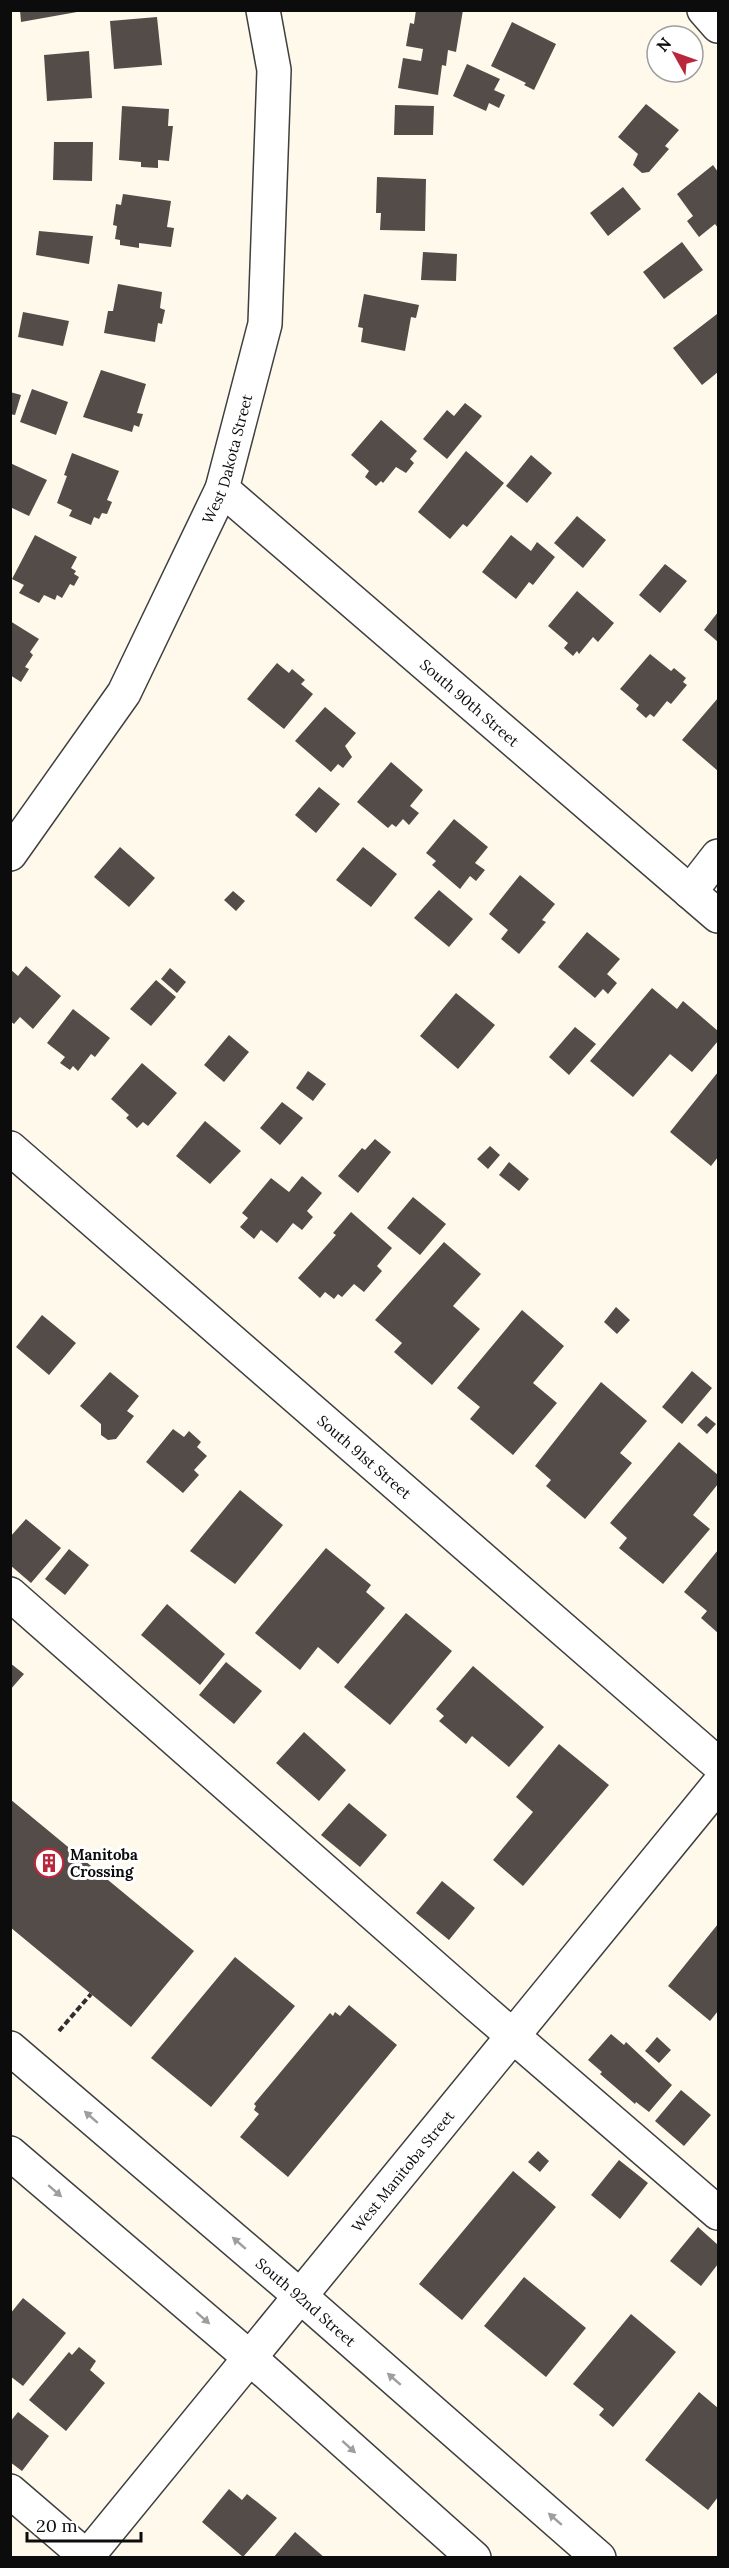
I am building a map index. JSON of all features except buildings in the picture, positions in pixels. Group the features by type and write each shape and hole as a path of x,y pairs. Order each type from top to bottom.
{"street":[{"name":"West Dakota Street","path":"10,854 124,693 222,489 265,324 274,70 263,10"},
{"path":"704,11 718,26"},
{"name":"South 90th Street","path":"222,489 718,916"},
{"path":"690,892 718,856"},
{"name":"South 91st Street","path":"10,1148 718,1764"},
{"path":"10,1594 512,2036 718,2213"},
{"name":"West Manitoba Street","path":"87,2557 718,1785"},
{"name":"South 92nd Street","path":"10,2048 299,2295 599,2558"},
{"path":"10,2153 249,2357 474,2558"},
{"path":"10,2491 87,2557"}],"path":[{"path":"59,2031 91,1994"}],"place":[{"name":"Manitoba Crossing","path":"49,1863"}]}
